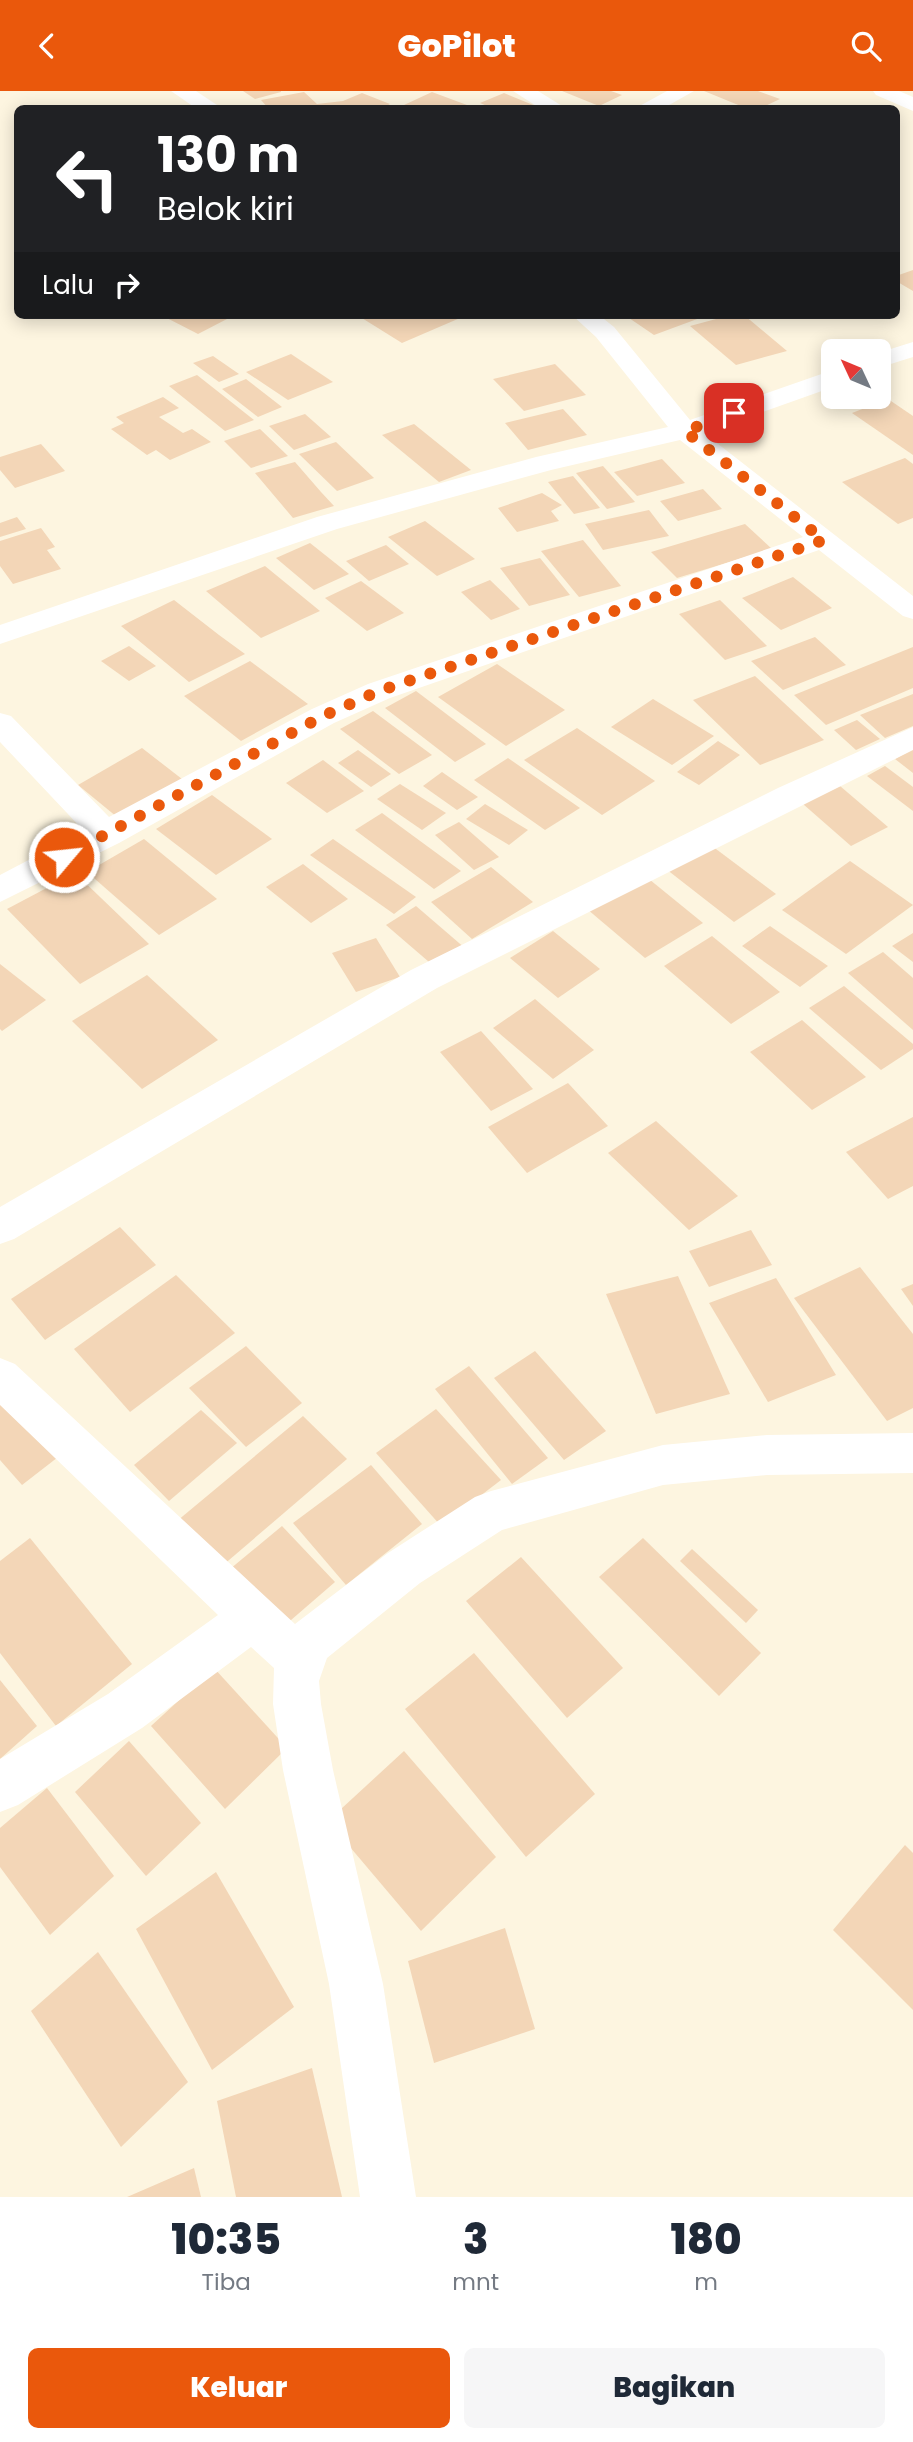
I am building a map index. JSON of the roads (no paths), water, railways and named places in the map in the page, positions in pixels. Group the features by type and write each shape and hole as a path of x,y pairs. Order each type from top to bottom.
{"street":[{"path":"181,91 206,105"},
{"path":"523,91 549,105"},
{"path":"653,105 684,91"},
{"path":"883,91 913,105"},
{"path":"589,319 605,332 685,431 913,610"},
{"path":"891,357 913,349"},
{"path":"0,635 327,523 545,463 685,431 821,382"},
{"path":"0,890 107,835 323,716 379,691 824,540"},
{"path":"0,723 107,835"},
{"path":"0,1227 424,979 789,796 913,737"},
{"path":"0,1377 299,1660"},
{"path":"388,2197 356,1984 308,1770 297,1704 295,1681 299,1660 310,1642 404,1568 491,1512 663,1465 767,1455 913,1453"},
{"path":"0,1787 125,1711 255,1616"}]}
